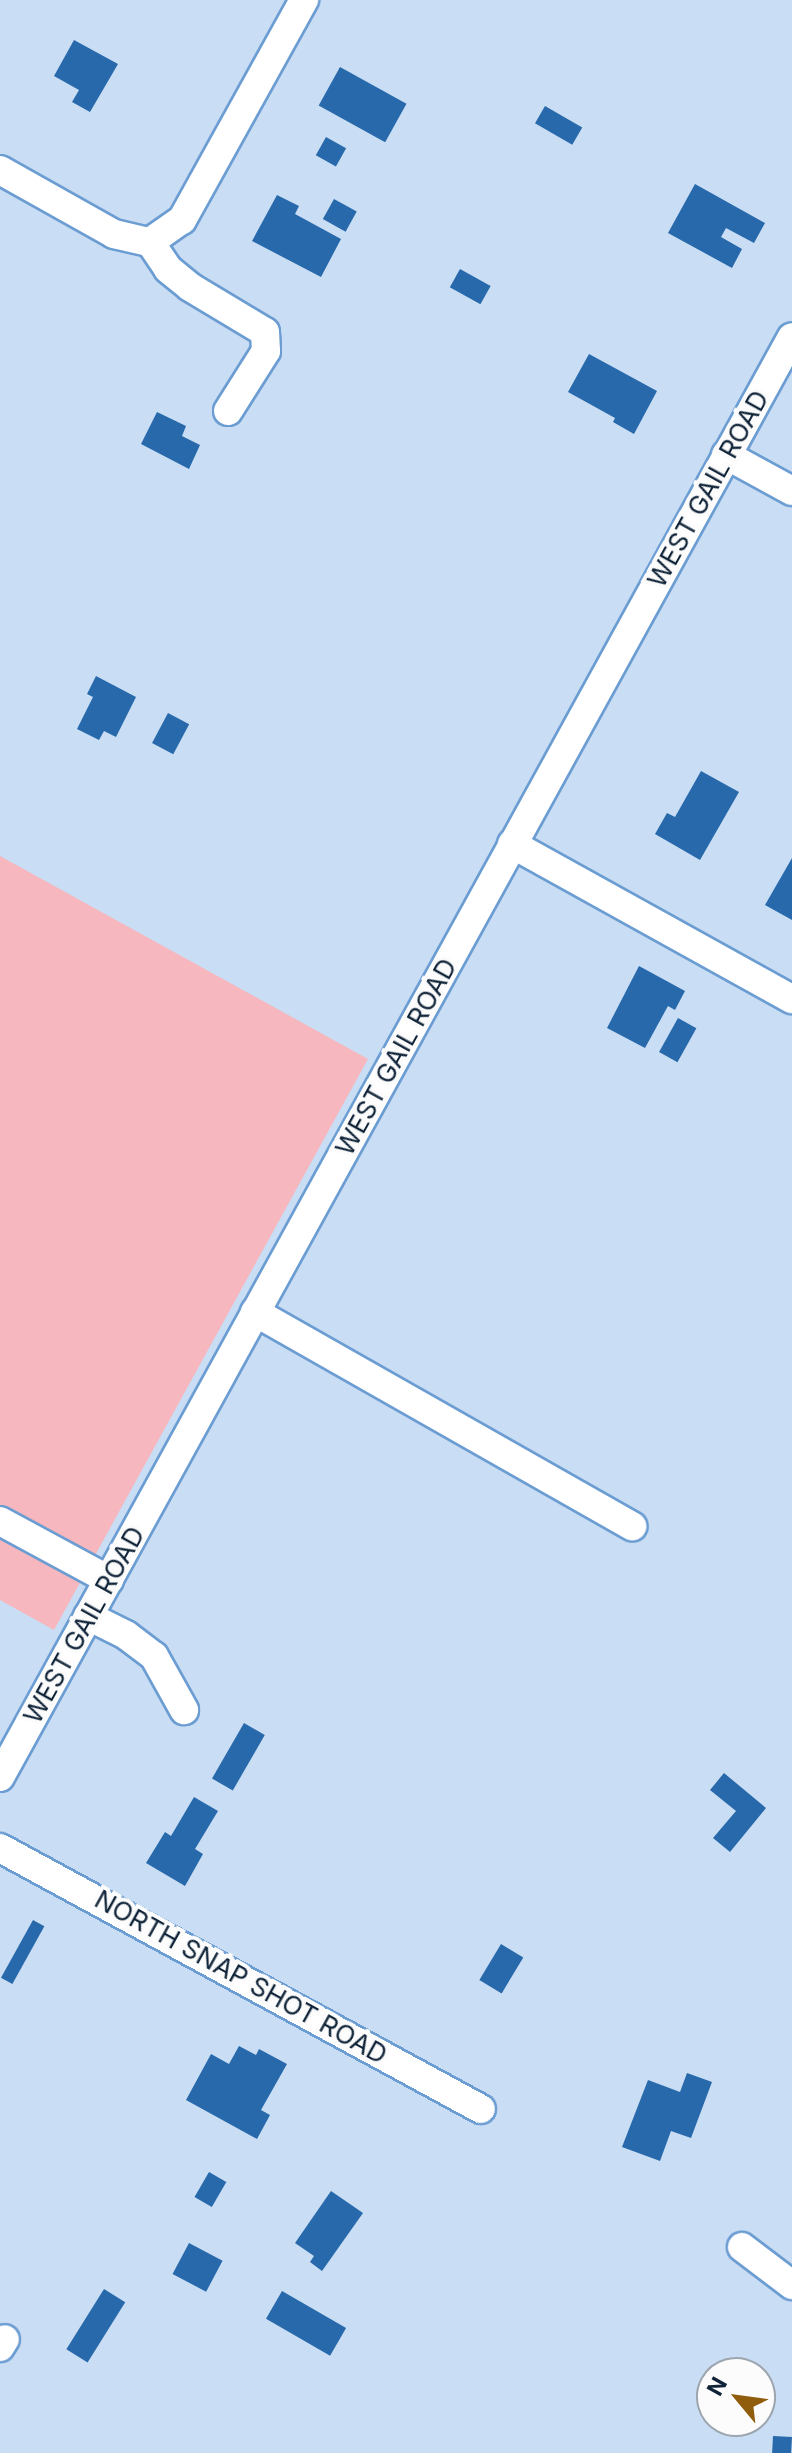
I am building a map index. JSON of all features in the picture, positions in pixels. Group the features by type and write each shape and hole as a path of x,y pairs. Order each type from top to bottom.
{"street":[{"path":"0,170 114,234 150,242 182,220 304,0"},
{"path":"150,242 157,256 179,278 265,332 266,351 228,411"},
{"name":"WEST GAIL ROAD","path":"0,1777 792,337"},
{"path":"726,455 792,491"},
{"path":"512,844 792,999"},
{"path":"255,1312 632,1526"},
{"path":"0,1521 109,1580"},
{"path":"88,1616 126,1635 154,1656 184,1710"},
{"name":"NORTH SNAP SHOT ROAD","path":"0,1848 481,2109"},
{"path":"742,2247 792,2285"}],"shaded area":[{"path":"0,856 368,1059 54,1630 0,1600"}],"building":[{"path":"74,40 118,64 90,112 72,102 79,90 54,76"},
{"path":"340,67 406,104 385,142 319,105"},
{"path":"545,106 582,128 572,145 535,123"},
{"path":"326,137 346,148 336,167 316,155"},
{"path":"695,184 765,223 754,243 726,228 721,237 742,249 732,268 668,233"},
{"path":"277,195 299,206 295,214 341,239 321,277 252,241"},
{"path":"334,199 357,212 346,232 323,219"},
{"path":"460,269 491,286 480,304 450,287"},
{"path":"589,354 657,391 634,434 613,422 615,418 568,392"},
{"path":"157,412 186,426 182,436 200,445 189,469 141,444"},
{"path":"96,676 136,697 116,737 104,731 99,740 77,729 93,697 87,694"},
{"path":"168,713 189,724 173,754 152,743"},
{"path":"701,771 739,792 700,860 655,834 667,813 675,817"},
{"path":"792,858 792,920 765,905"},
{"path":"639,966 685,991 675,1010 668,1006 645,1048 607,1028"},
{"path":"678,1018 696,1028 677,1062 659,1052"},
{"path":"244,1723 265,1735 233,1790 212,1778"},
{"path":"724,1773 766,1808 730,1852 713,1838 736,1811 710,1790"},
{"path":"194,1797 218,1811 195,1849 203,1854 185,1886 146,1863 165,1832 171,1836"},
{"path":"33,1920 44,1926 12,1984 1,1978"},
{"path":"501,1944 523,1957 502,1993 479,1980"},
{"path":"239,2046 256,2055 259,2049 287,2064 261,2110 270,2115 257,2139 186,2100 211,2054 229,2064"},
{"path":"687,2073 712,2082 691,2138 671,2131 660,2161 622,2147 648,2080 680,2092"},
{"path":"209,2172 226,2182 212,2207 194,2197"},
{"path":"331,2191 363,2213 322,2271 310,2262 314,2256 295,2243"},
{"path":"189,2243 223,2261 206,2292 173,2274"},
{"path":"104,2289 125,2302 88,2362 66,2349"},
{"path":"282,2291 346,2328 330,2356 266,2319"},
{"path":"773,2437 792,2437 791,2453 772,2453"}]}
